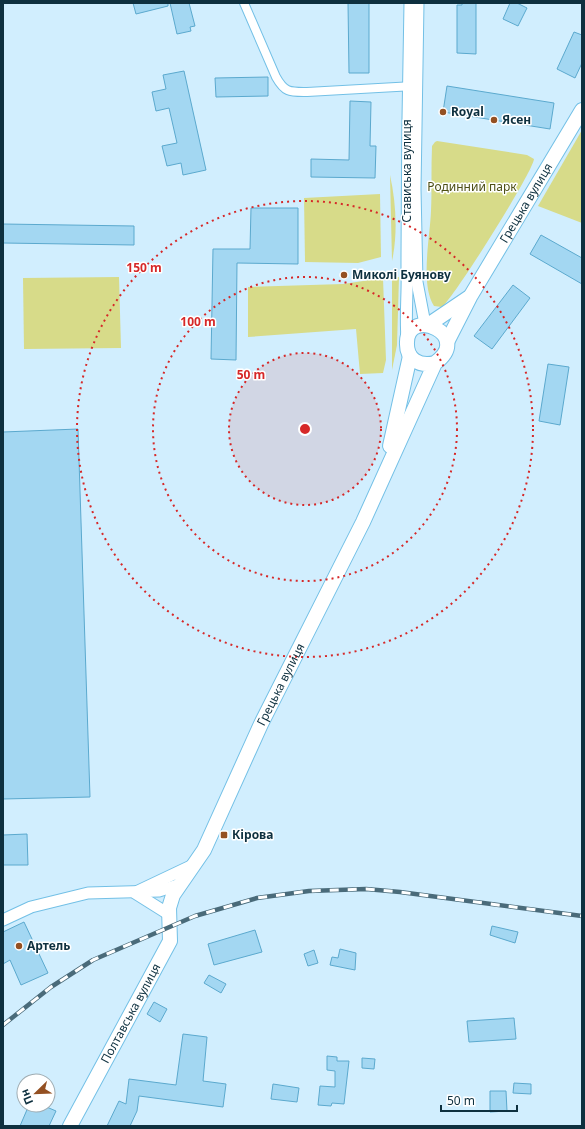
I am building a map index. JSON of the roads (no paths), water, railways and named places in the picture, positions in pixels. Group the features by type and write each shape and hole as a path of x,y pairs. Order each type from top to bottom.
{"highway":[{"name":"Грецька вулиця","path":"447,342 470,297 582,110"},
{"name":"Грецька вулиця","path":"427,325 470,297"},
{"path":"427,325 442,332 447,342 446,350 441,358 435,363 426,365 418,364 410,356 406,348 407,338 411,331 427,325"},
{"name":"Грецька вулиця","path":"384,472 410,356"},
{"name":"Грецька вулиця","path":"177,890 204,850 261,724 363,522 384,472 435,363"},
{"name":"Полтавська вулиця","path":"70,1126 170,941 169,908 177,890"}],"main road":[{"name":"Стависька вулиця","path":"410,3 418,282 427,325"},
{"name":"Стависька вулиця","path":"407,338 405,310 413,86 418,3"},
{"path":"134,893 195,864"},
{"path":"3,920 31,907 88,893 134,893 177,890"},
{"path":"134,893 170,915"}],"street":[{"path":"244,3 276,77 282,88 290,92 413,86"}],"railway":[{"path":"3,1025 51,987 93,960 195,916 257,898 309,891 366,889 400,892 582,916"}],"place":[{"name":"Royal","path":"443,112"},
{"name":"Ясен","path":"494,120"},
{"name":"Миколі Буянову","path":"344,275"},
{"name":"Кірова","path":"224,835"},
{"name":"Артель","path":"19,946"}],"park label":[{"name":"Родинний парк","path":"472,187"}]}
